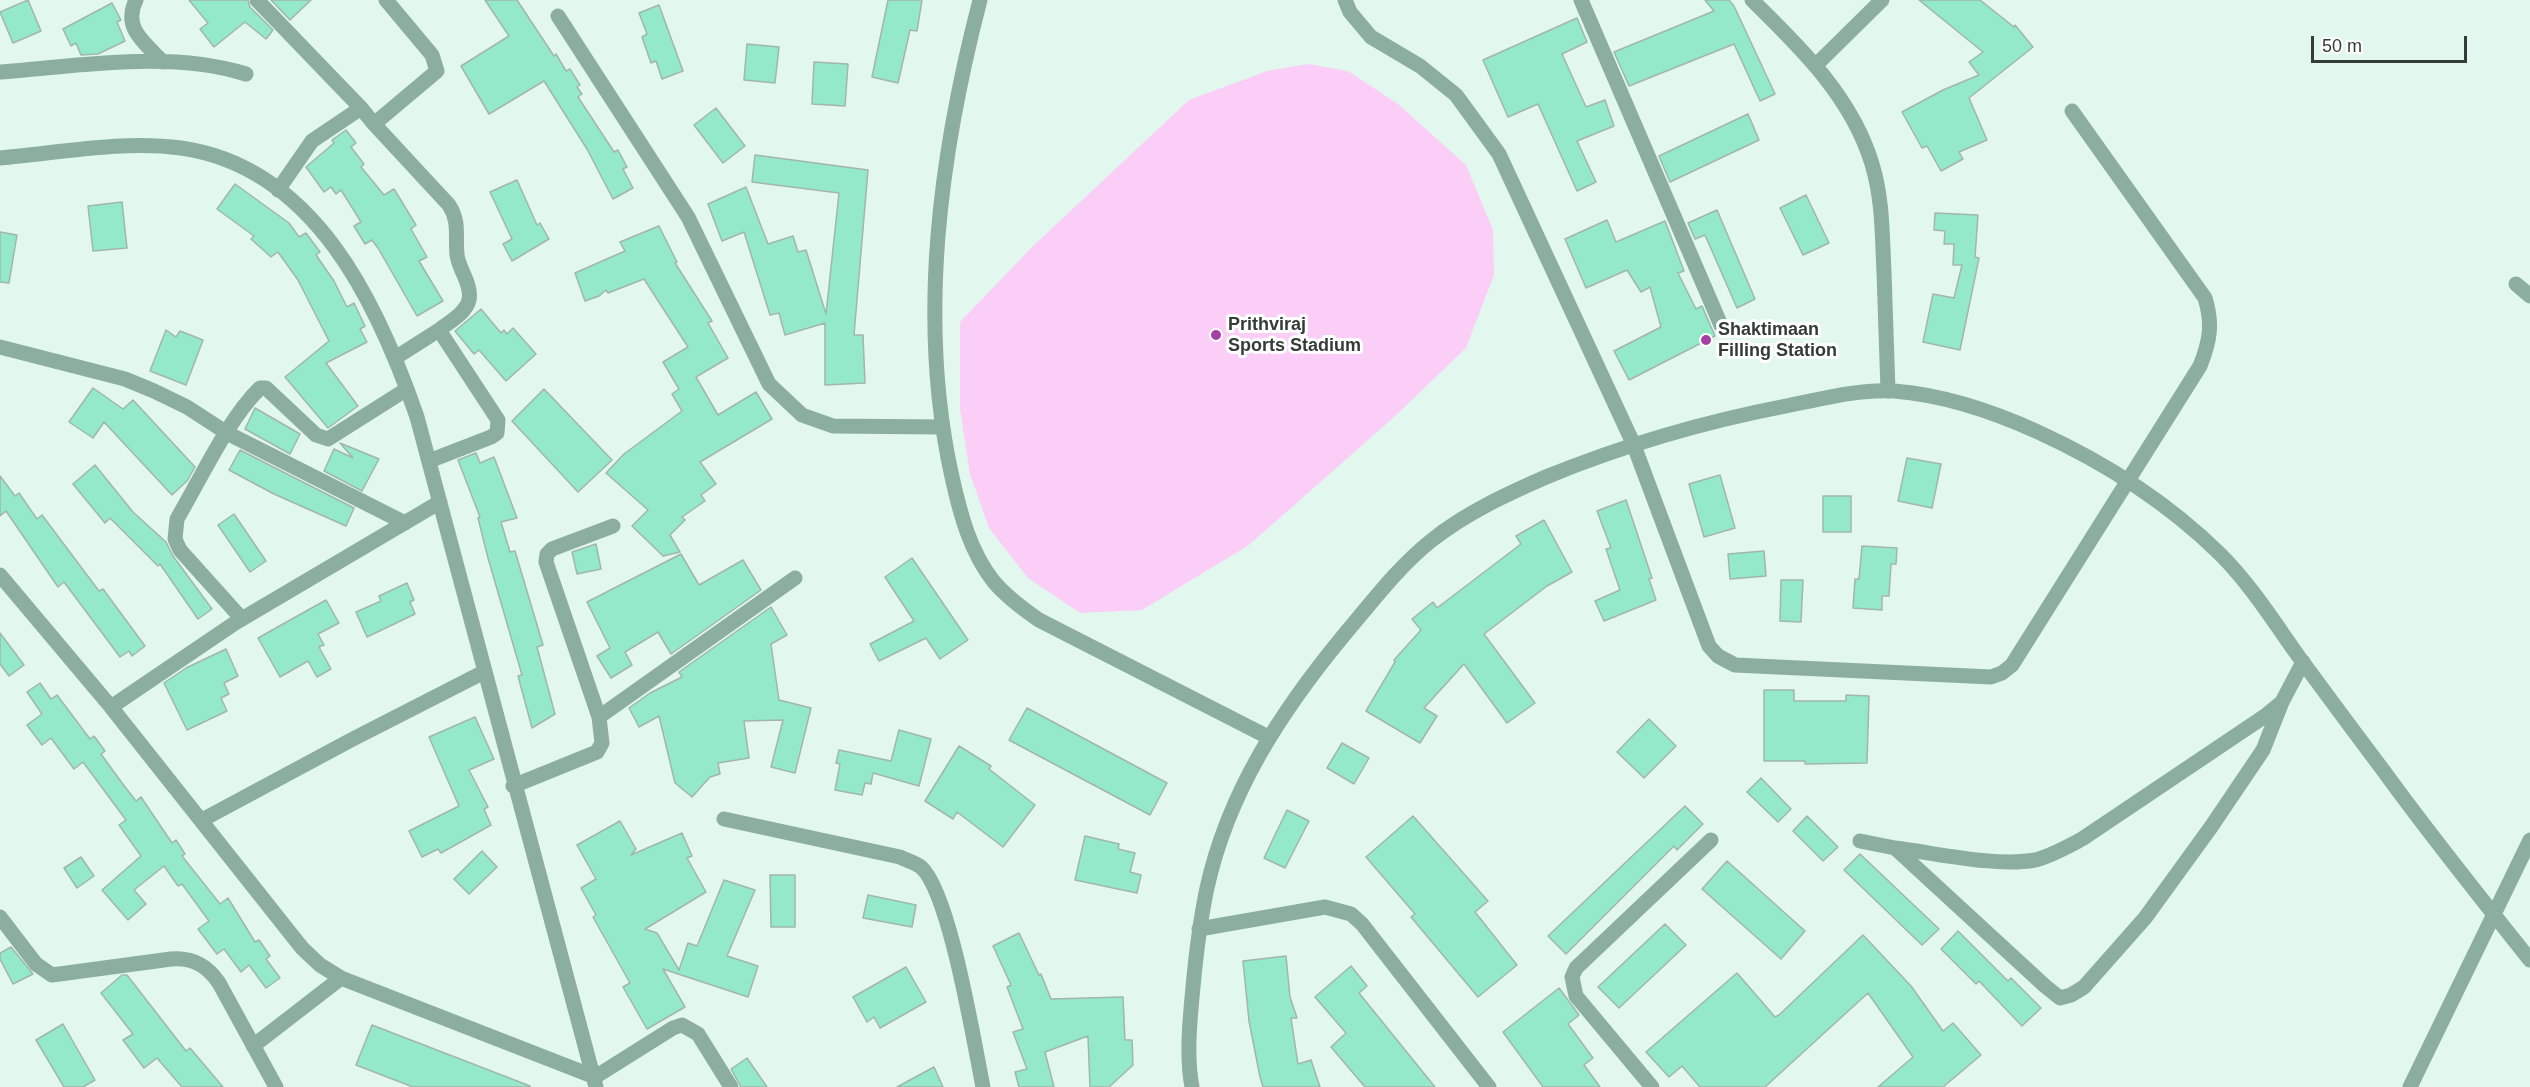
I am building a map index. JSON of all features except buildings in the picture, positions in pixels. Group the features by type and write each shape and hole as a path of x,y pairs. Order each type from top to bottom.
{"street":[{"path":"136,0 130,16 132,28 164,62"},
{"path":"256,0 361,108 449,205 456,216 457,255 469,291 469,302 439,330 395,358"},
{"path":"374,124 437,71 437,64 432,55 386,0"},
{"path":"980,0 952,119 942,182 937,258 936,343 941,427 958,504 971,545 993,581 1016,604 1039,620 1268,737"},
{"path":"1345,0 1350,12 1371,37 1420,66 1456,95 1499,154 1633,443 1709,646 1718,656 1735,665 1991,677 2002,674 2012,665 2200,366 2209,343 2211,318 2205,298 2072,111"},
{"path":"1581,0 1723,330"},
{"path":"1752,0 1816,65 1854,123 1871,162 1881,201 1888,391"},
{"path":"1816,65 1882,0"},
{"path":"558,16 688,218 769,384 802,415 833,426 941,427"},
{"path":"0,72 164,62 205,64 246,74"},
{"path":"278,190 312,141 361,108"},
{"path":"0,158 121,147 182,148 232,164 257,176 278,190 323,230 341,254 366,297 407,389 429,461 513,786 595,1082"},
{"path":"2516,284 2530,296"},
{"path":"429,461 491,437 497,433 498,426 498,420 439,330"},
{"path":"0,347 125,379 187,407 227,433 405,523"},
{"path":"242,619 180,550 175,539 177,519 227,433 260,388 272,392 316,435 328,439 407,389"},
{"path":"1187,1084 1199,929 1208,883 1222,837 1245,781 1268,737 1308,679 1382,589 1430,541 1456,522 1518,489 1633,443 1753,412 1845,394 1888,391 1933,395 1985,410 2084,454 2158,500 2222,557 2256,596 2416,816 2530,960"},
{"path":"111,707 242,619 440,502"},
{"path":"513,786 597,752 602,743 598,717 546,562 547,554 552,549 613,526"},
{"path":"0,575 111,707 302,948 320,965 341,978 595,1082"},
{"path":"598,717 795,578"},
{"path":"1895,848 2045,987 2060,998 2071,995 2084,987 2145,918 2205,836 2263,750 2282,702 2303,662"},
{"path":"202,820 484,672"},
{"path":"1860,842 2012,862 2036,860 2082,839 2265,716 2282,702"},
{"path":"724,819 900,857 921,867 936,891 949,926 983,1087"},
{"path":"1652,1087 1576,996 1572,977 1576,968 1711,840"},
{"path":"2410,1087 2530,840"},
{"path":"1199,929 1325,908 1351,914 1362,924 1489,1087"},
{"path":"0,917 36,964 52,975 180,958 202,964 211,971 219,983 276,1087"},
{"path":"253,1046 341,978"},
{"path":"595,1082 672,1028 682,1025 698,1034 730,1087"}],"shaded area":[{"name":"Prithviraj Sports Stadium","path":"1308,64 1348,71 1398,104 1466,165 1493,230 1494,275 1466,348 1393,418 1249,545 1142,610 1080,613 1028,578 989,528 970,474 960,409 960,322 1032,247 1189,100 1267,71"}],"place":[{"name":"Prithviraj Sports Stadium","path":"1216,335"},
{"name":"Shaktimaan Filling Station","path":"1706,340"}]}
